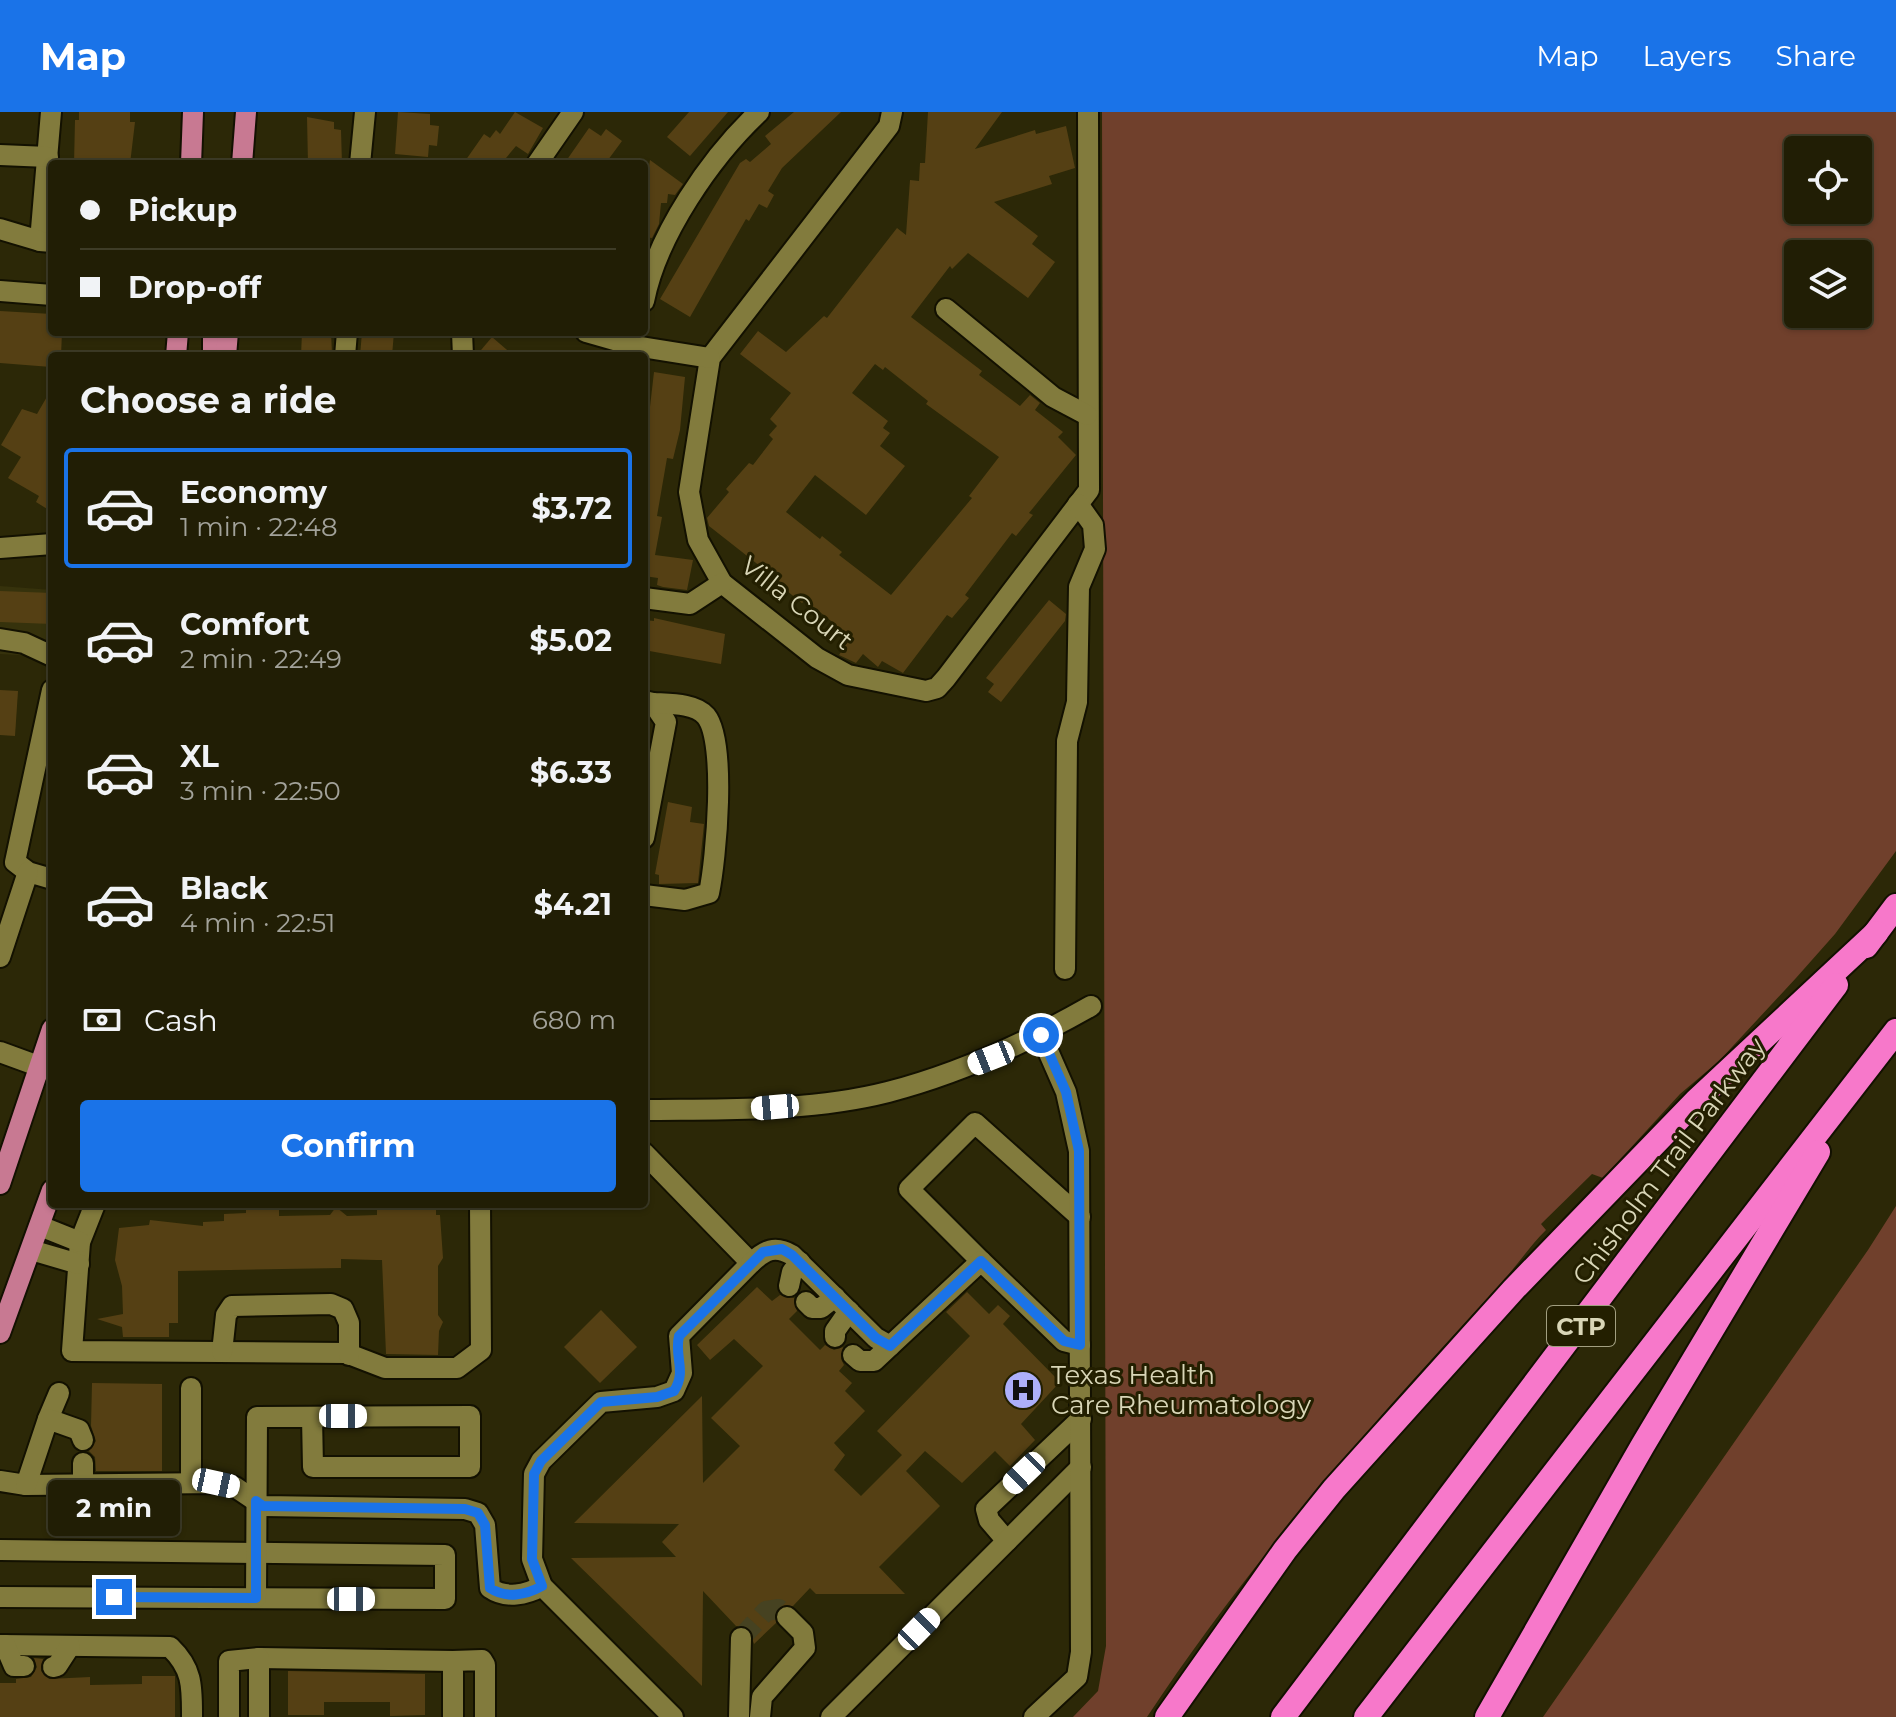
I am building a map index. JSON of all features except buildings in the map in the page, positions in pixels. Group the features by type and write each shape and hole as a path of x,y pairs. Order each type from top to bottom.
{"highway":[{"name":"Chisholm Trail Parkway","path":"1283,1717 1325,1657 1604,1296 1896,906"},
{"path":"1167,1717 1334,1489 1514,1289 1696,1101 1876,933"},
{"name":"CTP","path":"1366,1717 1896,1031"},
{"path":"1487,1717 1643,1445 1873,1060"}],"main road":[{"path":"191,160 193,112"},
{"path":"242,160 246,112"},
{"path":"0,1184 47,1070"},
{"path":"0,1333 48,1202"}],"street":[{"path":"0,229 46,241 51,112"},
{"path":"360,160 365,112"},
{"path":"540,160 573,112"},
{"path":"648,281 666,242 715,160 759,112"},
{"name":"Villa Court","path":"892,112 889,126 710,358 689,492 698,540 722,583 817,658 848,675 926,691 937,688 946,678 1089,490 1088,112"},
{"path":"0,155 48,157"},
{"path":"0,291 48,295"},
{"path":"946,309 1053,397 1087,415"},
{"path":"601,336 710,358"},
{"path":"1065,969 1067,741 1077,702 1079,587 1095,549 1093,525 1078,504"},
{"path":"0,551 48,545"},
{"path":"0,551 48,557"},
{"path":"648,599 690,604 722,583"},
{"path":"0,639 24,643 48,654"},
{"path":"648,817 666,722 649,702"},
{"path":"648,895 685,900 709,893 717,853 716,764 713,735 706,716 692,707 649,702"},
{"path":"0,957 9,939 14,864 48,708"},
{"path":"14,864 48,877"},
{"path":"648,1110 752,1109 887,1092 965,1068 1041,1035 1091,1006"},
{"path":"1034,1717 1077,1677 1081,1652 1079,1151 1075,1121 1066,1092 1041,1035"},
{"path":"0,1052 47,1070"},
{"path":"1080,1217 975,1123 909,1189 1064,1341 1080,1345"},
{"path":"648,1157 751,1263"},
{"path":"93,1208 80,1242 72,1351 349,1355 385,1368 457,1368 481,1350 480,1208"},
{"path":"40,1226 80,1242"},
{"path":"673,1717 542,1586 532,1559 532,1486 541,1461 601,1402 657,1397 674,1391 682,1373 677,1351 679,1336 763,1252 782,1249 800,1262 876,1338 890,1346"},
{"path":"31,1250 79,1264"},
{"path":"853,1355 860,1361 874,1361 981,1261"},
{"path":"789,1286 792,1272 800,1262"},
{"path":"806,1302 812,1308 842,1304"},
{"path":"222,1352 226,1315 232,1306 331,1304 343,1309 349,1323 349,1355"},
{"path":"835,1337 842,1304"},
{"path":"191,1388 191,1482"},
{"path":"26,1485 59,1393"},
{"path":"256,1598 257,1417 470,1416 470,1467 313,1467 312,1417"},
{"path":"48,1419 79,1430 83,1440"},
{"path":"1007,1541 989,1520 986,1509 1081,1419"},
{"path":"833,1716 1081,1467"},
{"path":"0,1481 26,1485 83,1473 235,1487 263,1506 465,1509 478,1513 485,1525 490,1588 513,1595 542,1586"},
{"path":"0,1550 445,1555 445,1599 0,1597"},
{"path":"760,1717 762,1697 805,1648 803,1633 787,1617"},
{"path":"739,1717 741,1638"},
{"path":"24,1666 14,1666 3,1645 170,1647 185,1661 191,1676 192,1717"},
{"path":"53,1667 57,1666 70,1646"},
{"path":"259,1658 259,1717"},
{"path":"229,1717 229,1661 259,1658 482,1660 485,1665 485,1717"},
{"path":"453,1661 453,1717"}],"shaded area":[{"path":"1102,112 1896,112 1896,851 1835,934 1719,1061 1680,1094 1603,1178 1592,1174 1541,1224 1546,1230 1502,1283 1312,1496 1227,1604 1147,1717 1073,1717 1098,1691 1106,1646"},
{"path":"0,586 48,590 48,657 0,654"},
{"path":"1896,1206 1896,1717 1543,1717 1868,1250"}],"tunnel":[{"path":"741,1638 766,1611 779,1609 787,1617"}],"place":[{"name":"Texas Health Care Rheumatology","path":"1023,1390"}],"route":[{"path":"114,1597 256,1598 256,1501 263,1506 465,1509 478,1513 485,1525 490,1588 513,1595 533,1591 542,1586 532,1559 532,1486 541,1461 601,1402 611,1398 657,1397 674,1391 682,1373 677,1351 679,1336 763,1252 772,1249 782,1249 792,1255 876,1338 890,1346 981,1261 1064,1341 1080,1345 1080,1171 1077,1131 1059,1073 1041,1035"}]}
